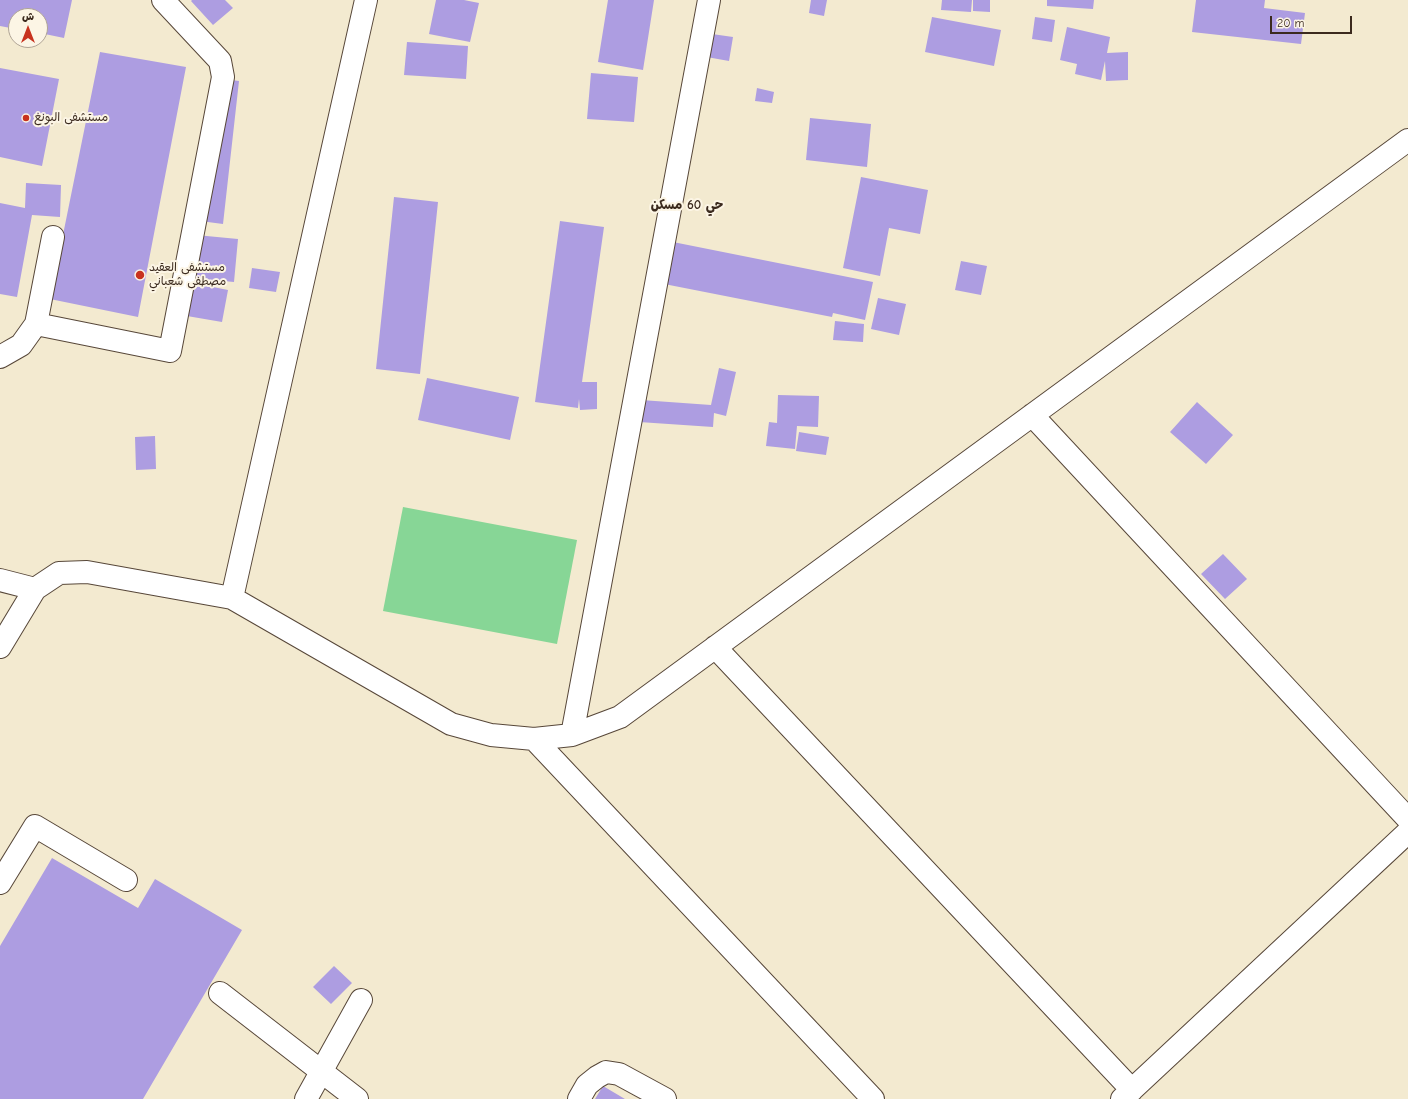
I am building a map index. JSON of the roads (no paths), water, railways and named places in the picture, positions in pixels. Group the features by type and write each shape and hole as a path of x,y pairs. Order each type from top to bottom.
{"street":[{"path":"36,324 170,351 223,77 220,61 163,0"},
{"path":"232,598 366,0"},
{"path":"572,735 709,0"},
{"path":"0,646 35,589 59,573 87,572 232,598 451,724 491,735 534,739 572,735 620,717 1408,140"},
{"path":"0,357 21,345 36,324 53,236"},
{"path":"1032,415 1408,819"},
{"path":"0,580 35,589"},
{"path":"715,647 1127,1094 1408,832"},
{"path":"534,739 874,1099"},
{"path":"0,883 35,826 126,880"},
{"path":"220,993 357,1099"},
{"path":"306,1099 361,1000"},
{"path":"580,1099 596,1077 606,1072 618,1074 665,1099"}],"place":[{"name":"مستشفى البونغ","path":"26,118"},
{"name":"مستشفى العقيد مصطفى شعباني","path":"140,275"}],"district":[{"name":"حي 60 مسكن","path":"687,205"}]}
